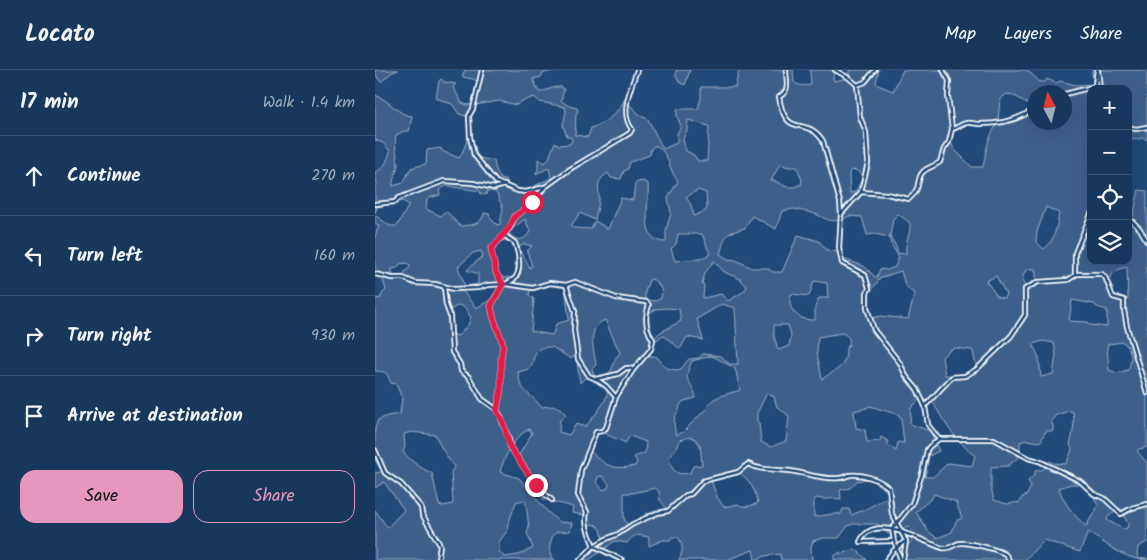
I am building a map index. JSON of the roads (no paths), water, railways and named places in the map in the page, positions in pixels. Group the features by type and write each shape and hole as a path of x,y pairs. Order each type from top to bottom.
{"street":[{"path":"482,70 469,116 470,137 474,155 496,182 518,191 526,192 548,185"},
{"path":"504,284 496,273 491,249 504,235 515,216 528,207 548,185 570,168 630,133 632,129 627,120 627,102 637,70"},
{"path":"786,70 788,86 785,94 779,97 781,109 788,121 794,125 806,126 819,135 823,141 840,202 841,230 839,248 842,263 865,275 869,288 867,308 874,330 917,389 925,406 927,425 939,439"},
{"path":"835,70 849,78 857,86 868,163 861,192 841,214"},
{"path":"857,86 865,82 875,70"},
{"path":"861,192 887,194 909,199 918,188 922,172 940,162 943,148 949,142 953,129 948,96 949,81 943,70"},
{"path":"1097,70 1099,85"},
{"path":"1072,92 1093,87 1097,70"},
{"path":"953,129 966,123 991,124 1009,122 1027,114"},
{"path":"1132,128 1147,127"},
{"path":"375,204 395,202 399,198 444,181 473,183 494,188 505,185"},
{"path":"1075,275 1075,253 1089,220"},
{"path":"1131,220 1140,229 1147,241"},
{"path":"497,411 501,389 503,344 491,306 504,284 514,279 518,272 519,262 515,243 504,235"},
{"path":"375,274 392,278 403,278 415,283 468,289 504,284 533,288 550,283 566,284 578,282 616,298 646,302 649,305 645,320 648,333 653,340 651,349 633,370 616,397 606,428 597,432 581,470 578,495 587,512 586,527 593,546 608,555 622,560"},
{"path":"925,406 952,377 965,376 977,369 1011,336 1025,314 1025,289 1037,282 1068,280 1075,275 1083,274 1102,274 1113,296 1124,300 1127,327 1147,393"},
{"path":"566,284 575,311 574,330 578,359 589,376 596,379 616,397"},
{"path":"444,287 446,305 450,316 452,352 460,364 461,371 469,377 482,399 497,411 503,422 510,447 539,489 552,500"},
{"path":"596,379 618,374 626,368 633,370"},
{"path":"892,529 912,504 922,474 927,450 939,439 994,439 1028,458 1039,461 1080,481 1094,494 1105,498 1121,514 1147,504"},
{"path":"375,450 385,473 401,484 421,507 422,514 440,545 438,560"},
{"path":"580,560 593,546 643,519 668,511 691,494 703,481 738,472 748,464 756,468 824,477 840,478 852,475 875,479 889,488 892,514 906,541 902,560"},
{"path":"894,540 861,542 865,535 876,529 892,529 916,536 942,548 948,548 963,542 993,549 1005,554 1009,560"},
{"path":"892,529 902,560"},
{"path":"886,560 906,541"}]}
